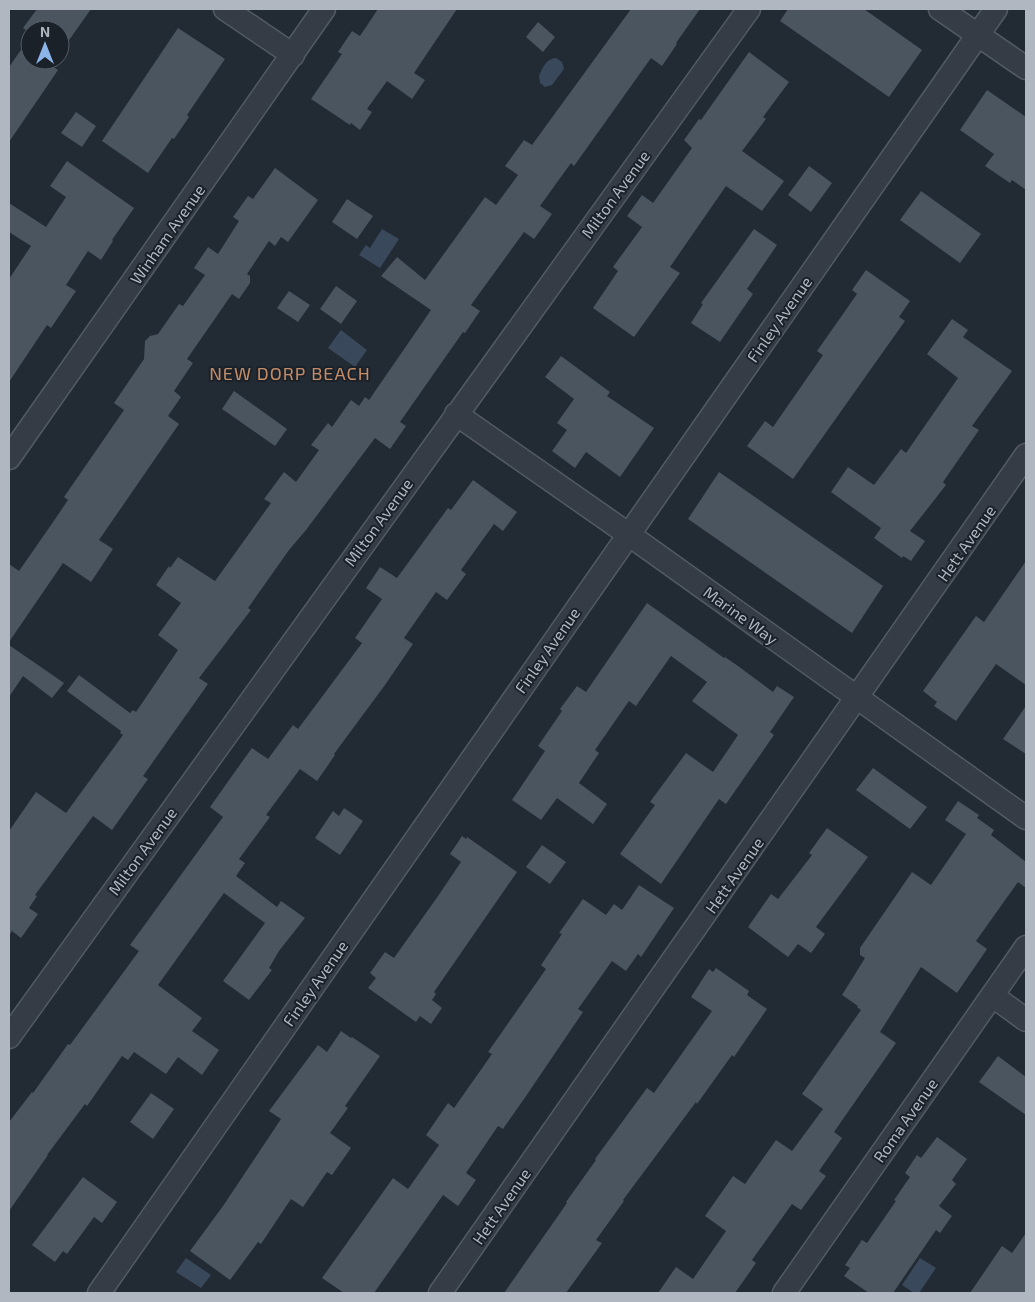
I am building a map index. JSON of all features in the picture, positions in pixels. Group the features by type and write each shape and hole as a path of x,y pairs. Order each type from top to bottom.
{"street":[{"path":"225,9 293,55"},
{"name":"Winham Avenue","path":"9,458 324,9"},
{"name":"Milton Avenue","path":"9,1037 748,9"},
{"path":"940,9 1026,68"},
{"name":"Finley Avenue","path":"99,1293 996,9"},
{"name":"Marine Way","path":"456,414 628,534 1026,818"},
{"name":"Hett Avenue","path":"440,1293 1026,455"},
{"name":"Roma Avenue","path":"784,1293 1026,947"},
{"path":"993,996 1026,1020"}],"water":[{"path":"556,58 562,62 564,69 552,85 545,87 540,83 539,76 547,62"},
{"path":"382,229 399,239 380,268 359,255 366,245 370,248"},
{"path":"341,330 367,350 355,367 328,348"},
{"path":"186,1258 211,1275 201,1288 176,1272"},
{"path":"920,1258 936,1268 919,1293 914,1293 902,1285"}],"building":[{"path":"37,9 91,9 70,39 70,20 29,20"},
{"path":"378,9 457,9 414,73 425,80 412,99 387,81 367,109 372,112 360,130 311,99 342,54 338,52 352,31 360,36"},
{"path":"631,9 700,9 662,66 651,58 574,166 571,163 540,206 552,214 534,239 524,232 471,305 480,311 465,333 463,332 400,422 406,426 390,449 375,438 289,550 248,608 251,610 199,678 208,684 143,776 148,779 112,830 93,816 35,895 37,896 29,908 38,914 21,938 12,931 9,936 9,831 36,792 66,813 123,735 120,733 121,731 67,691 79,675 130,713 133,710 136,712 178,650 158,635 181,603 156,585 169,566 170,568 178,557 215,581 271,503 264,499 284,472 296,482 319,450 311,445 328,423 332,427 351,400 359,406 365,397 369,400 431,310 381,276 397,257 425,280 485,197 496,205 518,175 505,166 524,140 532,145"},
{"path":"788,9 864,9 922,50 889,97 780,21"},
{"path":"538,22 555,37 543,52 526,37"},
{"path":"178,28 225,59 187,115 189,117 148,173 102,141"},
{"path":"20,51 20,70 58,70 9,142 9,67"},
{"path":"749,52 789,82 763,117 766,119 742,151 784,181 762,211 726,186 670,267 680,273 634,337 593,308 618,271 613,267 642,227 627,216 642,195 653,203 692,148 684,140 699,119 701,120"},
{"path":"987,90 1026,117 1026,190 1012,180 1010,183 985,166 994,154 960,130"},
{"path":"76,112 96,126 82,147 61,133"},
{"path":"67,161 134,208 101,260 88,251 66,285 76,291 51,328 47,325 9,382 9,279 31,246 9,232 9,203 46,227 66,197 50,186"},
{"path":"809,166 832,183 811,212 788,195"},
{"path":"275,168 318,200 288,242 281,237 275,246 269,241 247,274 250,276 250,283 239,299 232,294 187,359 193,363 174,391 181,397 168,416 179,424 99,540 113,549 91,582 63,563 9,642 9,564 19,571 68,500 64,497 124,410 114,403 144,359 145,341 150,336 158,334 179,304 183,306 205,275 194,268 208,247 218,254 239,221 233,217 248,196 253,199"},
{"path":"921,191 981,234 960,263 900,220"},
{"path":"347,199 373,216 357,239 332,222"},
{"path":"754,229 777,245 747,289 753,294 720,342 691,323 703,304 701,303"},
{"path":"866,270 910,301 899,317 905,321 793,479 747,446 765,421 773,427 823,355 817,351 857,294 852,290"},
{"path":"336,286 357,301 341,324 320,309"},
{"path":"289,291 310,305 298,322 277,308"},
{"path":"952,319 968,330 963,337 1012,371 972,426 979,430 943,482 946,485 910,531 925,541 911,561 903,556 902,558 874,538 881,528 831,492 848,467 874,485 901,449 906,453 958,378 927,354"},
{"path":"561,356 610,392 607,396 654,428 620,477 586,452 575,468 552,451 567,430 557,423 574,399 545,377"},
{"path":"234,391 287,429 275,446 222,409"},
{"path":"719,472 883,586 852,633 688,519"},
{"path":"473,480 517,512 503,531 494,524 461,570 466,574 447,600 436,592 404,638 413,644 334,754 317,781 300,769 266,815 270,817 239,859 245,863 236,876 277,907 281,901 305,918 279,951 269,968 272,970 249,1000 223,981 265,923 224,893 158,985 202,1018 192,1031 219,1050 202,1075 178,1057 166,1074 134,1052 128,1060 122,1056 87,1106 85,1104 47,1155 9,1211 9,1122 33,1093 68,1044 70,1045 139,951 130,945 223,817 210,807 252,748 268,759 293,725 298,729 362,643 355,638 382,599 366,588 380,567 397,578 448,508 451,510"},
{"path":"1026,561 1026,685 996,664 956,721 934,706 937,702 923,691 976,616 984,622"},
{"path":"647,603 773,692 777,686 794,697 770,732 774,735 726,804 719,799 661,884 620,854 655,805 650,802 686,753 713,772 738,735 692,701 707,682 671,656 636,706 629,701 595,750 599,753 579,783 607,804 593,824 557,798 541,820 512,800 545,751 538,746 562,711 560,709 577,686 586,692"},
{"path":"9,645 64,683 52,698 23,676 9,697"},
{"path":"1026,706 1026,754 1003,739"},
{"path":"873,768 927,807 910,829 856,790"},
{"path":"958,801 979,815 977,818 994,830 991,835 1026,862 1026,888 1018,882 976,941 987,949 957,993 921,967 880,1032 896,1043 834,1132 842,1138 819,1171 826,1176 801,1210 792,1204 752,1260 756,1263 735,1293 658,1293 676,1267 693,1279 726,1231 705,1216 733,1176 745,1184 776,1140 792,1151 823,1109 802,1094 861,1010 842,995 865,958 860,955 860,948 912,872 931,885 966,834 945,820"},
{"path":"344,808 363,821 340,855 315,838 333,811 339,816"},
{"path":"827,828 868,857 816,927 825,934 811,953 798,944 788,957 748,927 771,894 778,899 812,855 809,853"},
{"path":"462,836 466,839 467,837 517,872 434,992 436,994 432,1000 442,1008 431,1024 420,1016 416,1022 368,988 376,978 370,973 385,952 394,958 461,862 450,854"},
{"path":"542,845 566,862 550,884 526,867"},
{"path":"639,885 674,908 641,957 638,954 626,971 612,961 578,1009 583,1012 524,1099 503,1129 498,1126 466,1173 476,1180 458,1206 443,1195 374,1293 344,1293 322,1278 393,1178 408,1189 439,1145 426,1135 448,1103 454,1108 492,1054 488,1052 546,969 541,965 562,934 559,933 583,899 606,915 614,904 622,910"},
{"path":"716,968 749,991 747,995 767,1009 734,1057 732,1055 623,1200 596,1240 602,1243 566,1293 504,1293 567,1203 595,1159 647,1088 654,1093 712,1011 691,997 709,969 713,972"},
{"path":"341,1031 380,1056 345,1106 348,1108 330,1133 351,1148 332,1175 327,1172 303,1207 291,1199 261,1244 258,1242 230,1280 190,1251 223,1206 281,1119 269,1111 318,1045 327,1052"},
{"path":"998,1056 1026,1077 1026,1115 979,1082"},
{"path":"151,1093 174,1109 153,1139 130,1122"},
{"path":"937,1137 967,1159 952,1180 956,1184 939,1206 952,1216 940,1233 936,1230 893,1293 869,1293 844,1276 850,1268 845,1265 862,1240 867,1243 896,1201 894,1200 910,1177 905,1173 917,1155 921,1158"},
{"path":"83,1177 117,1202 102,1223 94,1217 67,1254 63,1251 55,1262 32,1245"},
{"path":"1026,1233 1026,1293 970,1293 1002,1246 1012,1253"}],"district":[{"name":"NEW DORP BEACH","path":"290,373"}]}
